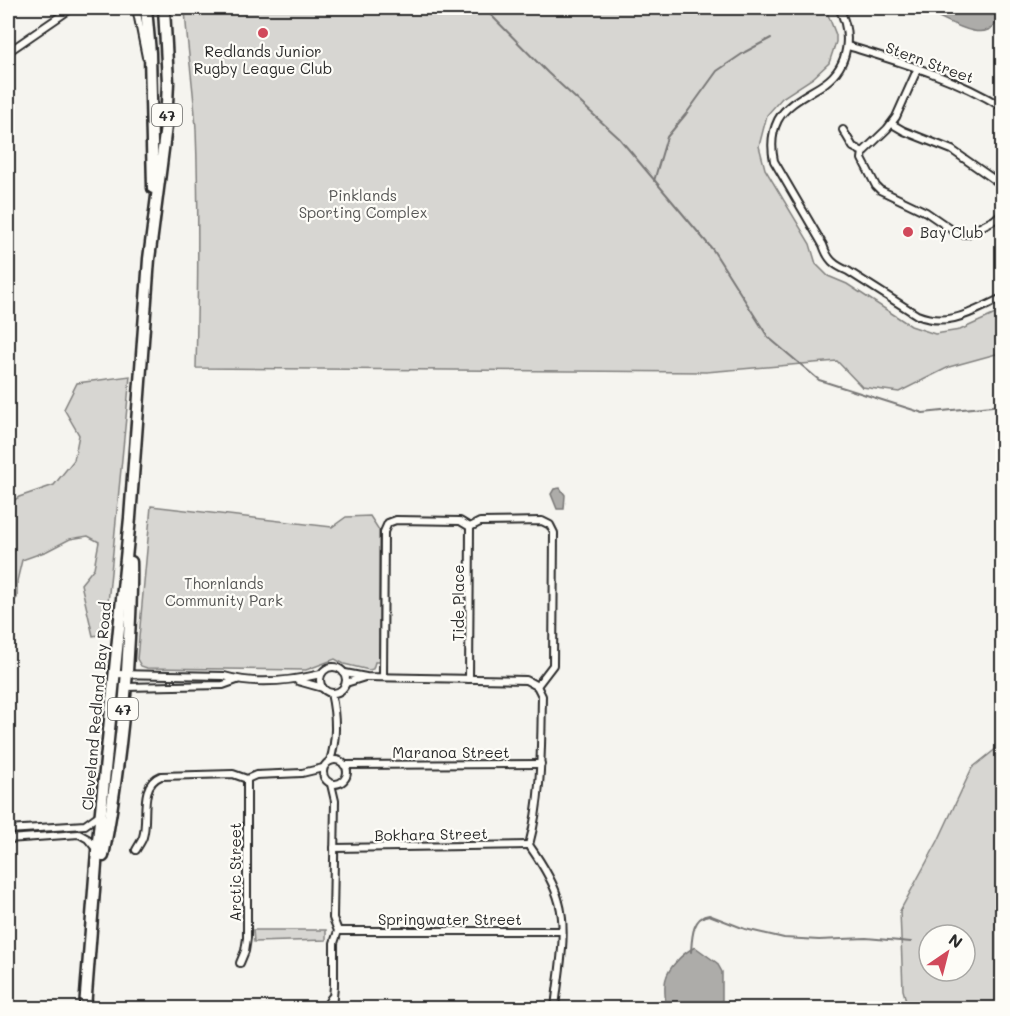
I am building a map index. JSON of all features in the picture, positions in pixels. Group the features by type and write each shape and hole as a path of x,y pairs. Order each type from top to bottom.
{"highway":[{"name":"Cleveland Redland Bay Road","path":"146,8 150,72 153,221"},
{"name":"Cleveland Redland Bay Road","path":"85,1008 97,851 130,518 153,221 166,126 168,71 164,8"},
{"name":"Cleveland Redland Bay Road","path":"94,897 104,854 118,763 126,687 132,598 130,518"}],"street":[{"path":"136,8 150,72"},
{"path":"839,8 848,33 848,46 844,58 833,76 785,110 773,133 771,147 774,161 826,254 836,266 929,320 941,321 956,318 1002,298"},
{"path":"8,52 67,9"},
{"name":"Stern Street","path":"848,46 957,82 1002,107"},
{"path":"917,70 892,124 863,152 862,159 876,186 926,212 958,234 967,234 994,220 1002,213"},
{"path":"892,124 951,150 1002,185"},
{"path":"843,130 853,147 863,152"},
{"path":"383,677 385,526 396,520 460,521 470,527 480,522 542,521 550,525 554,532 553,665 537,686"},
{"name":"Tide Place","path":"469,679 470,527"},
{"path":"114,674 224,676 237,680 295,680 321,674 327,668 335,667 345,673 366,677 526,680 537,686 542,696 541,764 533,832 529,845 551,881 559,901 562,931 555,1008"},
{"path":"345,673 346,683"},
{"path":"321,674 320,681 323,688"},
{"path":"335,709 340,691 346,683 366,677"},
{"path":"113,687 223,685 237,680"},
{"path":"136,850 143,837 148,786 154,778 233,774 247,779 256,775 302,773 323,768 330,761 335,746 335,709 331,693 323,688 295,680"},
{"path":"331,693 340,691"},
{"path":"335,746 347,774"},
{"path":"330,761 342,763"},
{"name":"Maranoa Street","path":"342,763 541,764"},
{"path":"335,801 347,774 360,764"},
{"path":"323,768 324,778"},
{"path":"302,773 324,778 331,784 335,801 333,918 338,932 334,943 332,1008"},
{"name":"Arctic Street","path":"240,963 247,938 247,779"},
{"path":"331,784 335,785 343,781"},
{"path":"8,830 85,825 101,812"},
{"path":"8,839 79,834 88,838 97,851"},
{"name":"Bokhara Street","path":"334,848 529,845"},
{"name":"Springwater Street","path":"338,932 562,931"},
{"path":"325,1008 332,997"}],"green space":[{"name":"Pinklands Sporting Complex","path":"185,8 822,8 827,12 836,35 829,63 813,78 782,98 767,115 759,146 765,169 810,244 816,264 828,276 847,284 911,326 935,334 960,330 1002,311 1002,355 996,354 949,367 899,392 862,387 837,361 706,372 196,368 197,160"},
{"path":"130,376 105,634 93,636 81,584 94,568 99,542 88,536 70,539 22,560 17,581 17,598 8,605 8,504 19,497 54,485 74,460 79,435 64,409 77,383"},
{"name":"Thornlands Community Park","path":"151,506 332,527 346,517 370,516 379,530 379,662 375,662 373,669 369,670 344,664 335,659 306,670 147,668 141,666 137,659"},
{"path":"1002,744 1002,1008 908,1008 903,990 900,911 938,841 972,768"},
{"path":"253,930 326,930 326,940 254,942"}],"shaded area":[{"path":"929,8 1002,8 1002,13 992,28 975,31 930,13"},
{"path":"560,488 565,495 564,509 557,509 551,494 554,489"},
{"path":"695,947 717,963 722,972 722,1008 666,1008 665,984 668,973 680,957"}],"waterway":[{"path":"484,8 548,73 619,138 713,250 768,337 819,380 923,413 1002,405"},
{"path":"654,181 667,137 717,71 771,38"},
{"path":"691,952 696,924 709,915 745,929 784,938 819,940 866,938 911,942"}],"place":[{"name":"Redlands Junior Rugby League Club","path":"263,33"},
{"name":"Bay Club","path":"908,232"}]}
